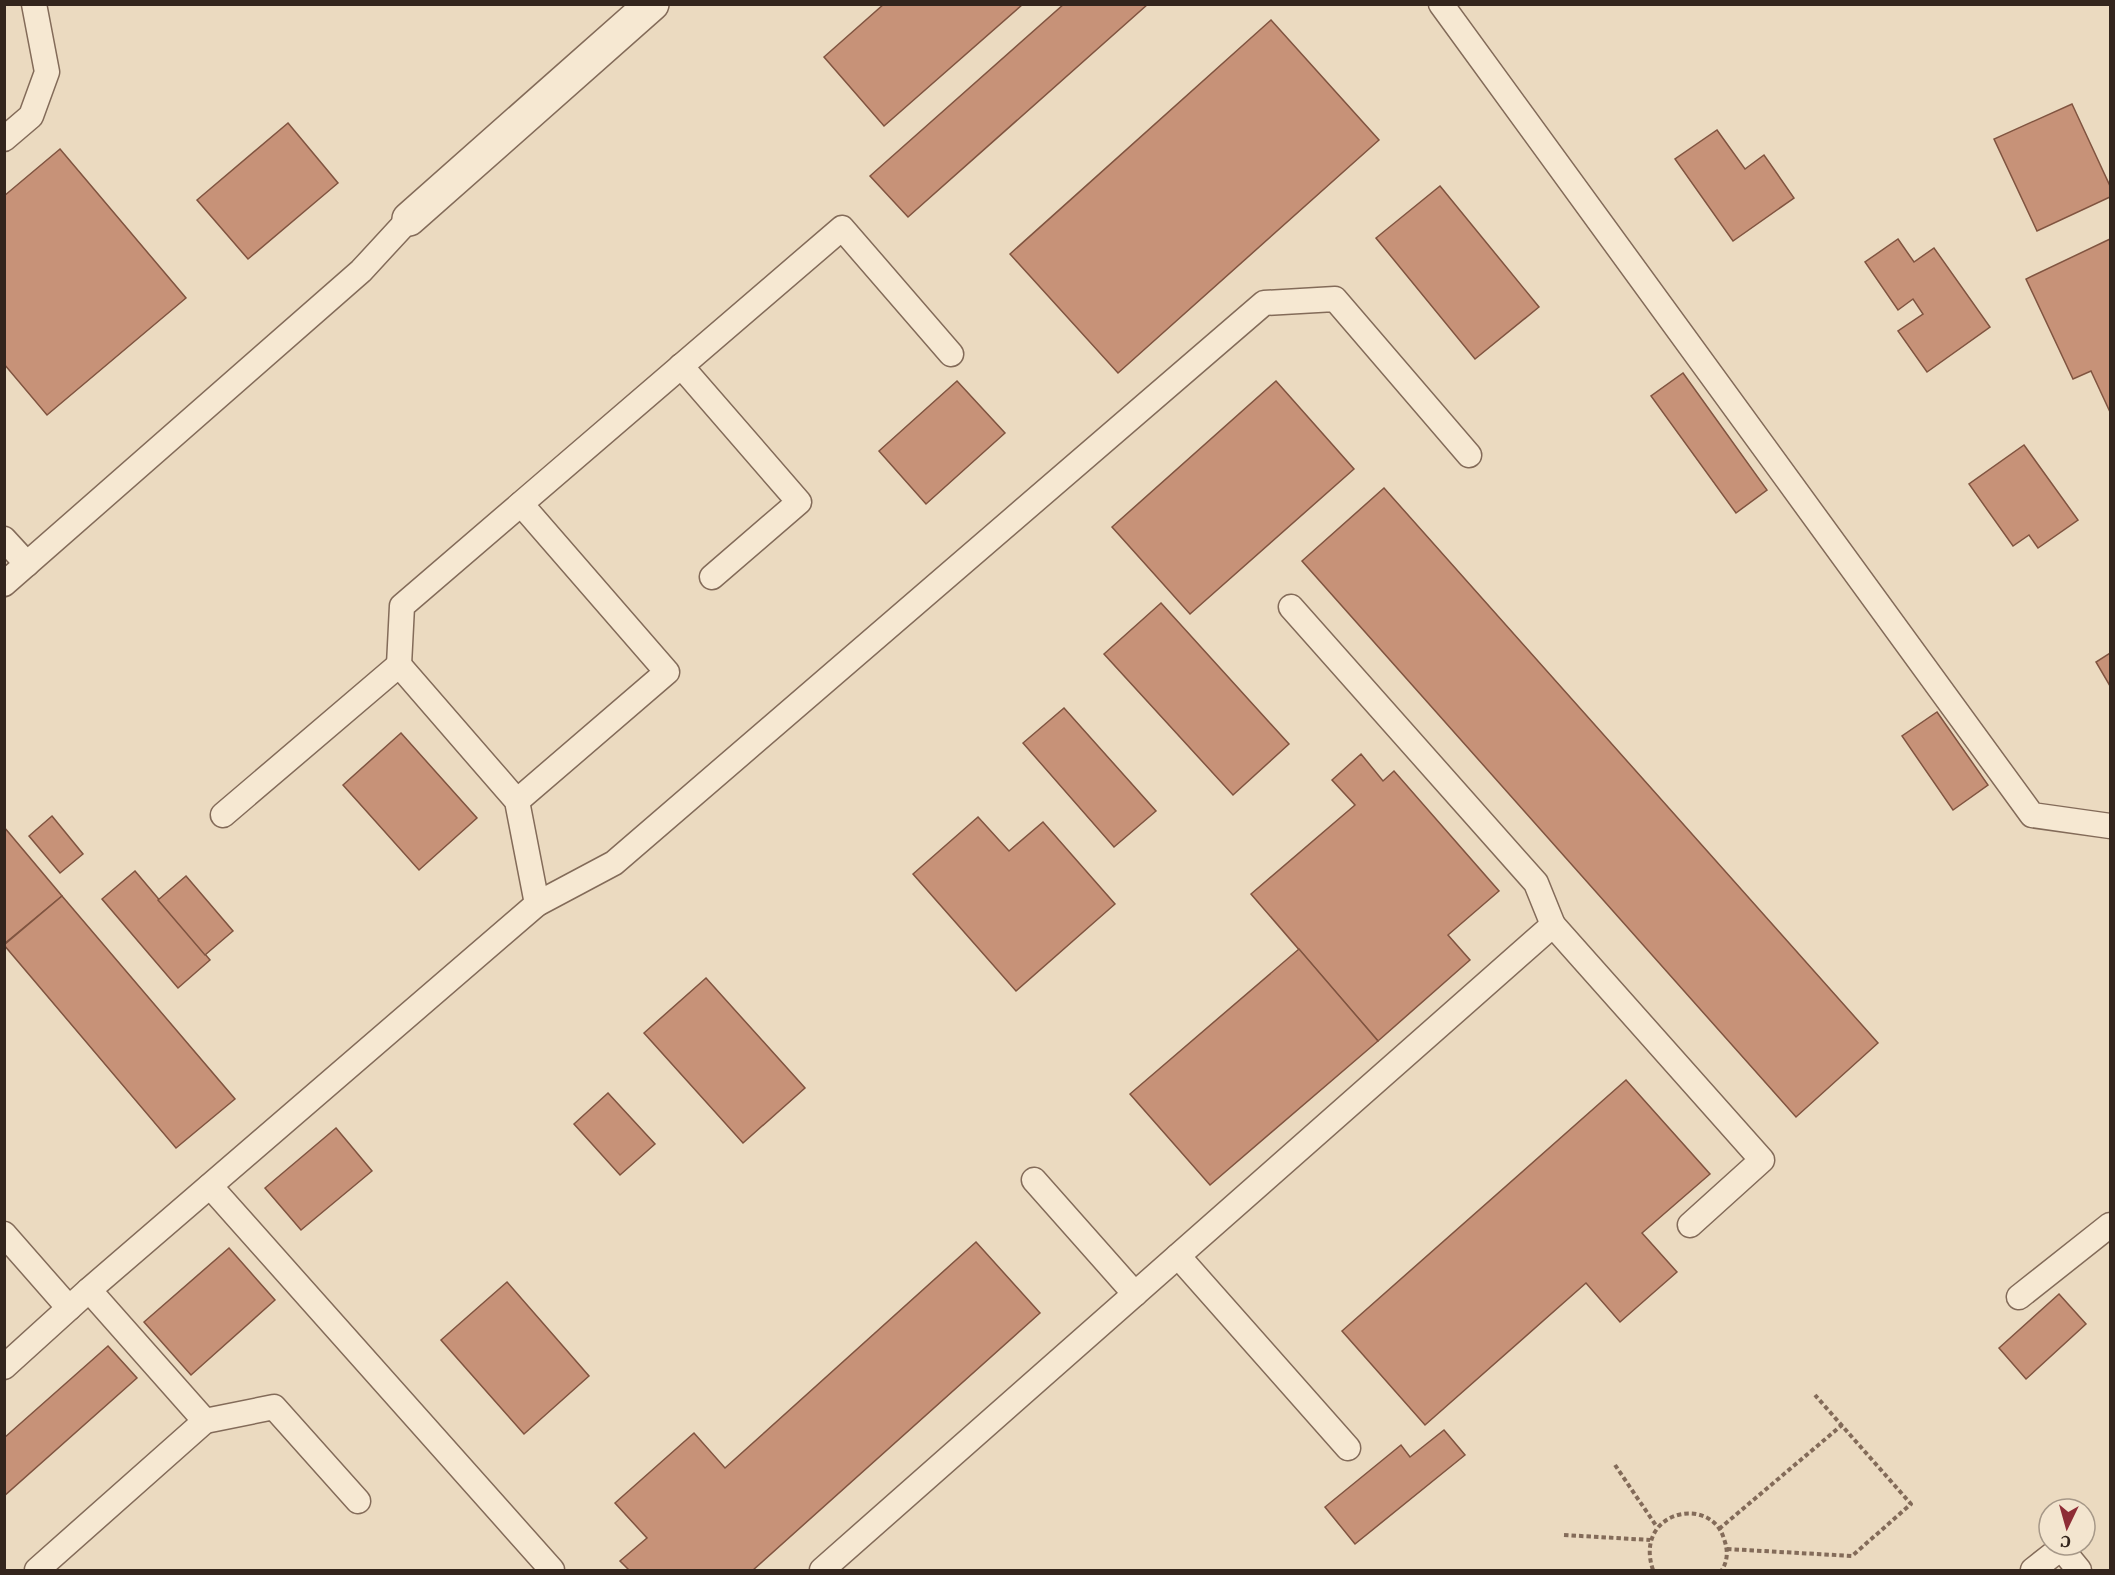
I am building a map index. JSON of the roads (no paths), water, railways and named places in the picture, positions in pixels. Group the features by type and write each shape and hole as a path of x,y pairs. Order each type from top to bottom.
{"street":[{"path":"409,219 652,4"}],"lane":[{"path":"4,139 31,116 47,72 34,4"},
{"path":"1441,4 2032,815 2110,826"},
{"path":"4,584 361,271 409,219"},
{"path":"537,904 517,801 399,664 402,606 842,228 951,354"},
{"path":"4,1367 89,1290 537,904 614,863 1264,303 1335,299 1469,455"},
{"path":"681,366 799,502 712,577"},
{"path":"517,801 667,672 521,504"},
{"path":"4,539 27,564"},
{"path":"1291,607 1536,883 1553,925 1762,1160 1690,1225"},
{"path":"224,815 399,664"},
{"path":"822,1570 1553,925"},
{"path":"1034,1180 1135,1294"},
{"path":"210,1186 552,1570"},
{"path":"2019,1297 2110,1225"},
{"path":"4,1234 69,1308"},
{"path":"1178,1256 1348,1448"},
{"path":"89,1290 205,1421"},
{"path":"37,1570 205,1421 274,1407 358,1501"},
{"path":"2033,1570 2061,1548 2079,1570"}]}
